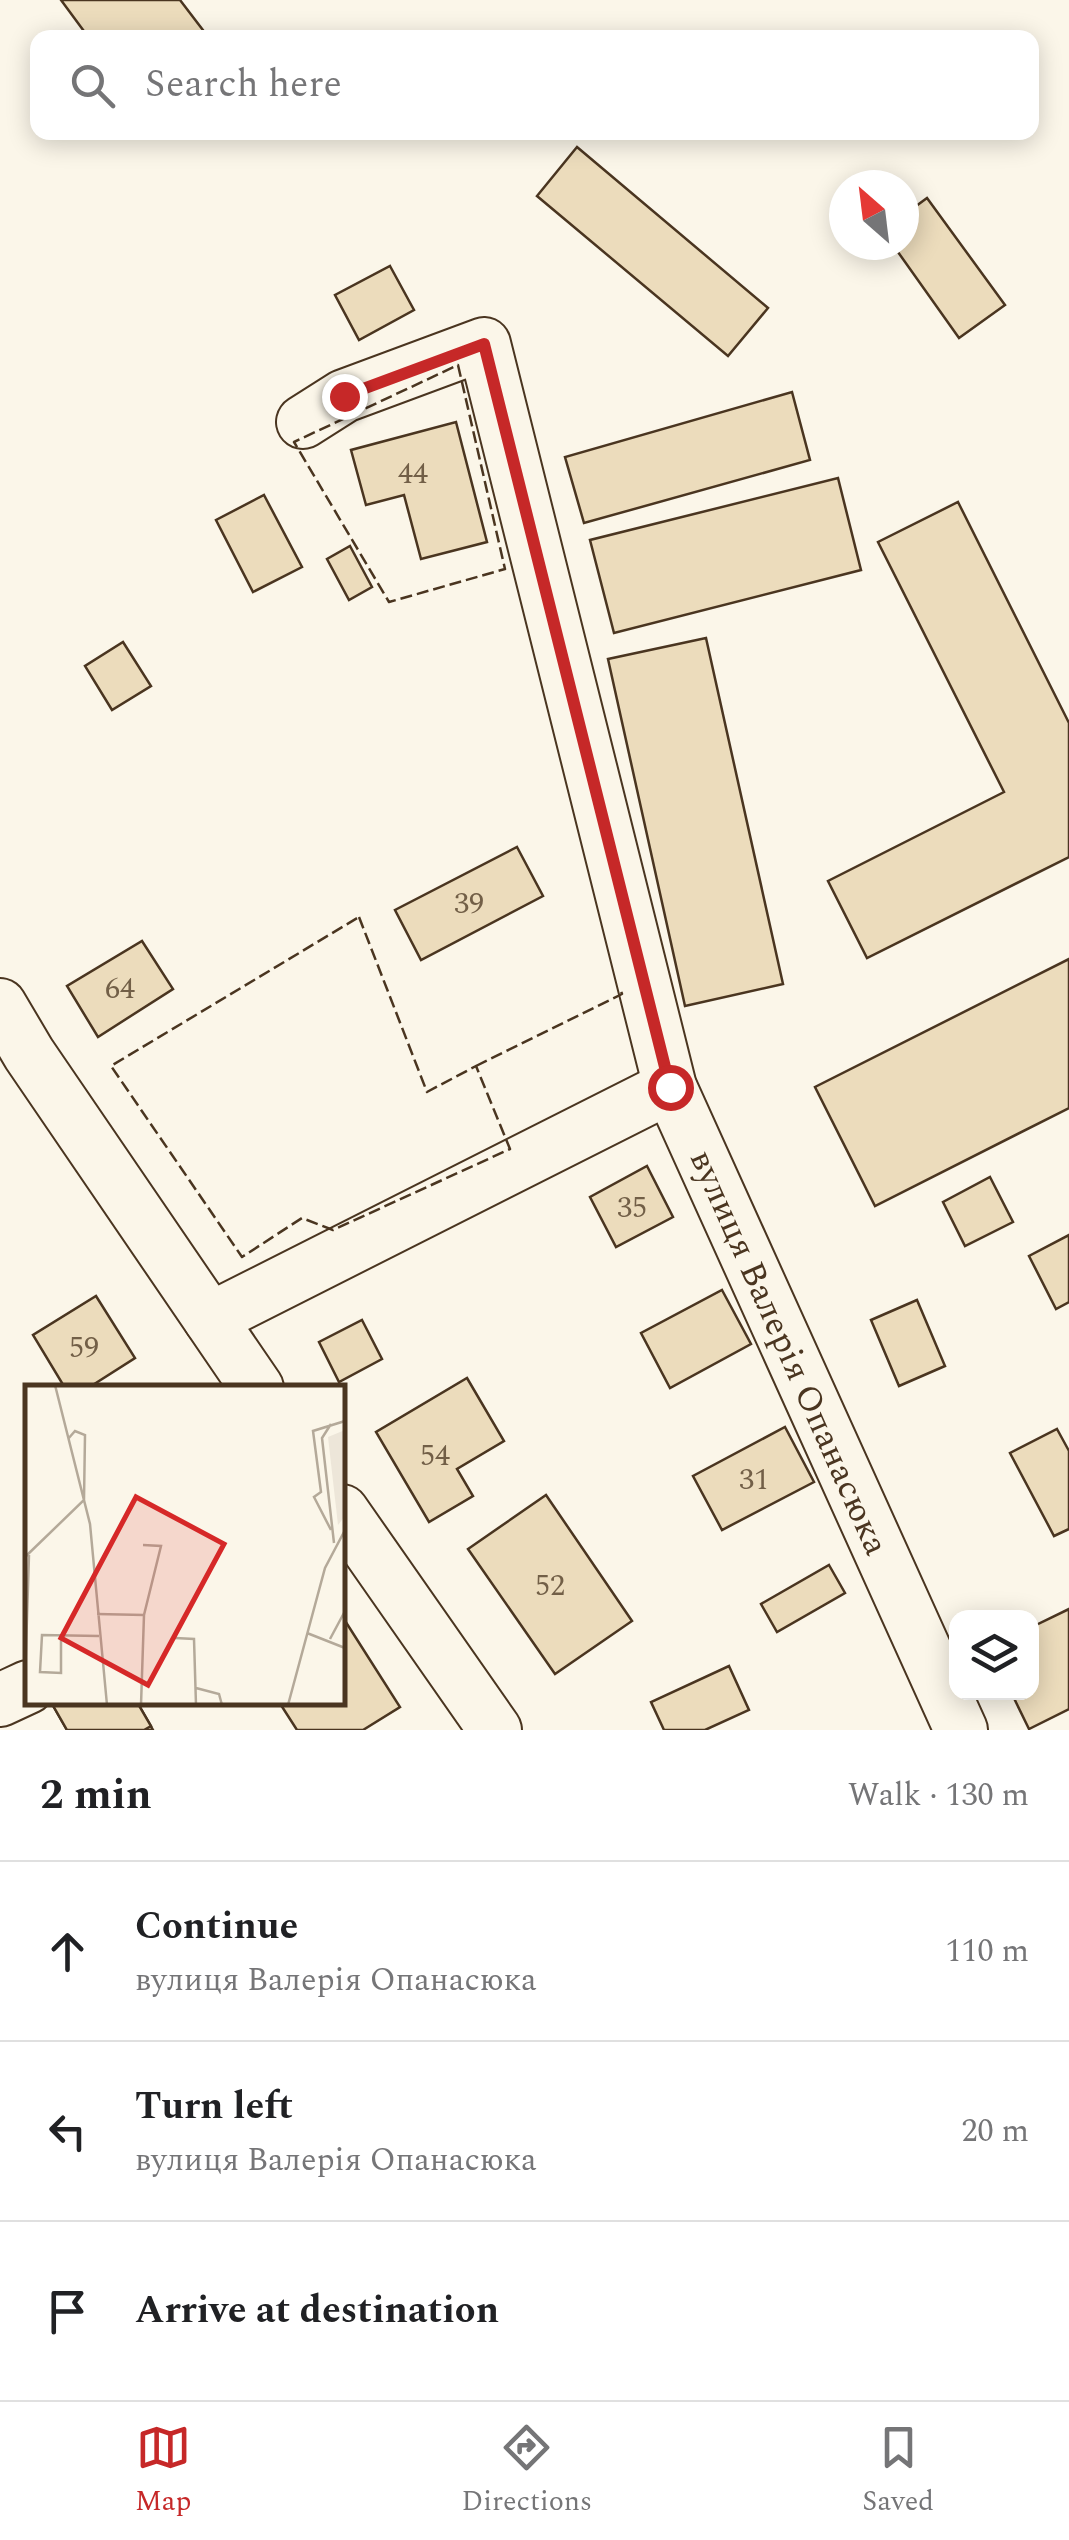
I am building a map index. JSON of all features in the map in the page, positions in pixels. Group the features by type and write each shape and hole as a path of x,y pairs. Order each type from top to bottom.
{"street":[{"name":"вулиця Валерія Опанасюка","path":"302,422 344,396 484,344 670,1087 961,1730"},
{"path":"0,1005 29,1054 255,1385"},
{"path":"210,1319 670,1087"},
{"path":"345,1517 496,1730"},
{"path":"0,1700 25,1688"}],"building":[{"path":"61,0 180,0 203,30 83,30"},
{"path":"577,147 768,308 728,356 537,196"},
{"path":"927,198 1005,305 959,338 904,260 919,260 919,204"},
{"path":"390,266 414,310 359,340 335,295"},
{"path":"792,392 810,460 584,523 565,457"},
{"path":"456,422 487,542 421,559 404,495 366,505 351,450"},
{"path":"838,478 861,570 614,633 590,540"},
{"path":"264,495 302,567 253,592 216,520"},
{"path":"958,502 1069,723 1069,857 867,958 828,881 1004,792 878,542"},
{"path":"350,546 372,587 349,600 327,559"},
{"path":"706,638 783,984 685,1006 608,659"},
{"path":"123,642 151,686 112,710 85,666"},
{"path":"517,847 543,896 421,960 395,910"},
{"path":"142,941 173,989 98,1037 67,986"},
{"path":"1069,959 1069,1108 875,1206 815,1087"},
{"path":"647,1166 673,1217 616,1247 590,1197"},
{"path":"990,1177 1013,1222 965,1246 943,1202"},
{"path":"1069,1235 1069,1302 1056,1309 1029,1256"},
{"path":"722,1290 751,1344 670,1388 641,1333"},
{"path":"96,1296 135,1358 93,1385 63,1385 33,1335"},
{"path":"917,1300 945,1366 899,1386 871,1320"},
{"path":"362,1320 382,1359 339,1382 319,1342"},
{"path":"467,1378 504,1441 457,1469 473,1496 429,1522 376,1432"},
{"path":"785,1427 814,1482 722,1530 693,1476"},
{"path":"1057,1429 1069,1451 1069,1529 1054,1536 1010,1453"},
{"path":"546,1495 632,1621 555,1674 468,1549"},
{"path":"829,1565 845,1593 777,1632 761,1604"},
{"path":"1069,1609 1069,1709 1029,1729 1015,1700 1039,1700 1039,1624"},
{"path":"345,1621 400,1707 363,1730 297,1730 281,1705 345,1705"},
{"path":"729,1666 749,1710 705,1730 664,1730 651,1702"},
{"path":"53,1705 139,1705 153,1730 67,1730"},
{"path":"53,1705 139,1705 151,1726 144,1730 67,1730"}],"fence":[{"path":"458,365 505,569 389,602 294,442 458,365"},
{"path":"359,917 427,1092 476,1066 510,1149 333,1230 302,1218 242,1257 111,1066 359,917"},
{"path":"476,1066 622,994 620,988"}],"route":[{"path":"344,396 484,344 670,1087"}]}
